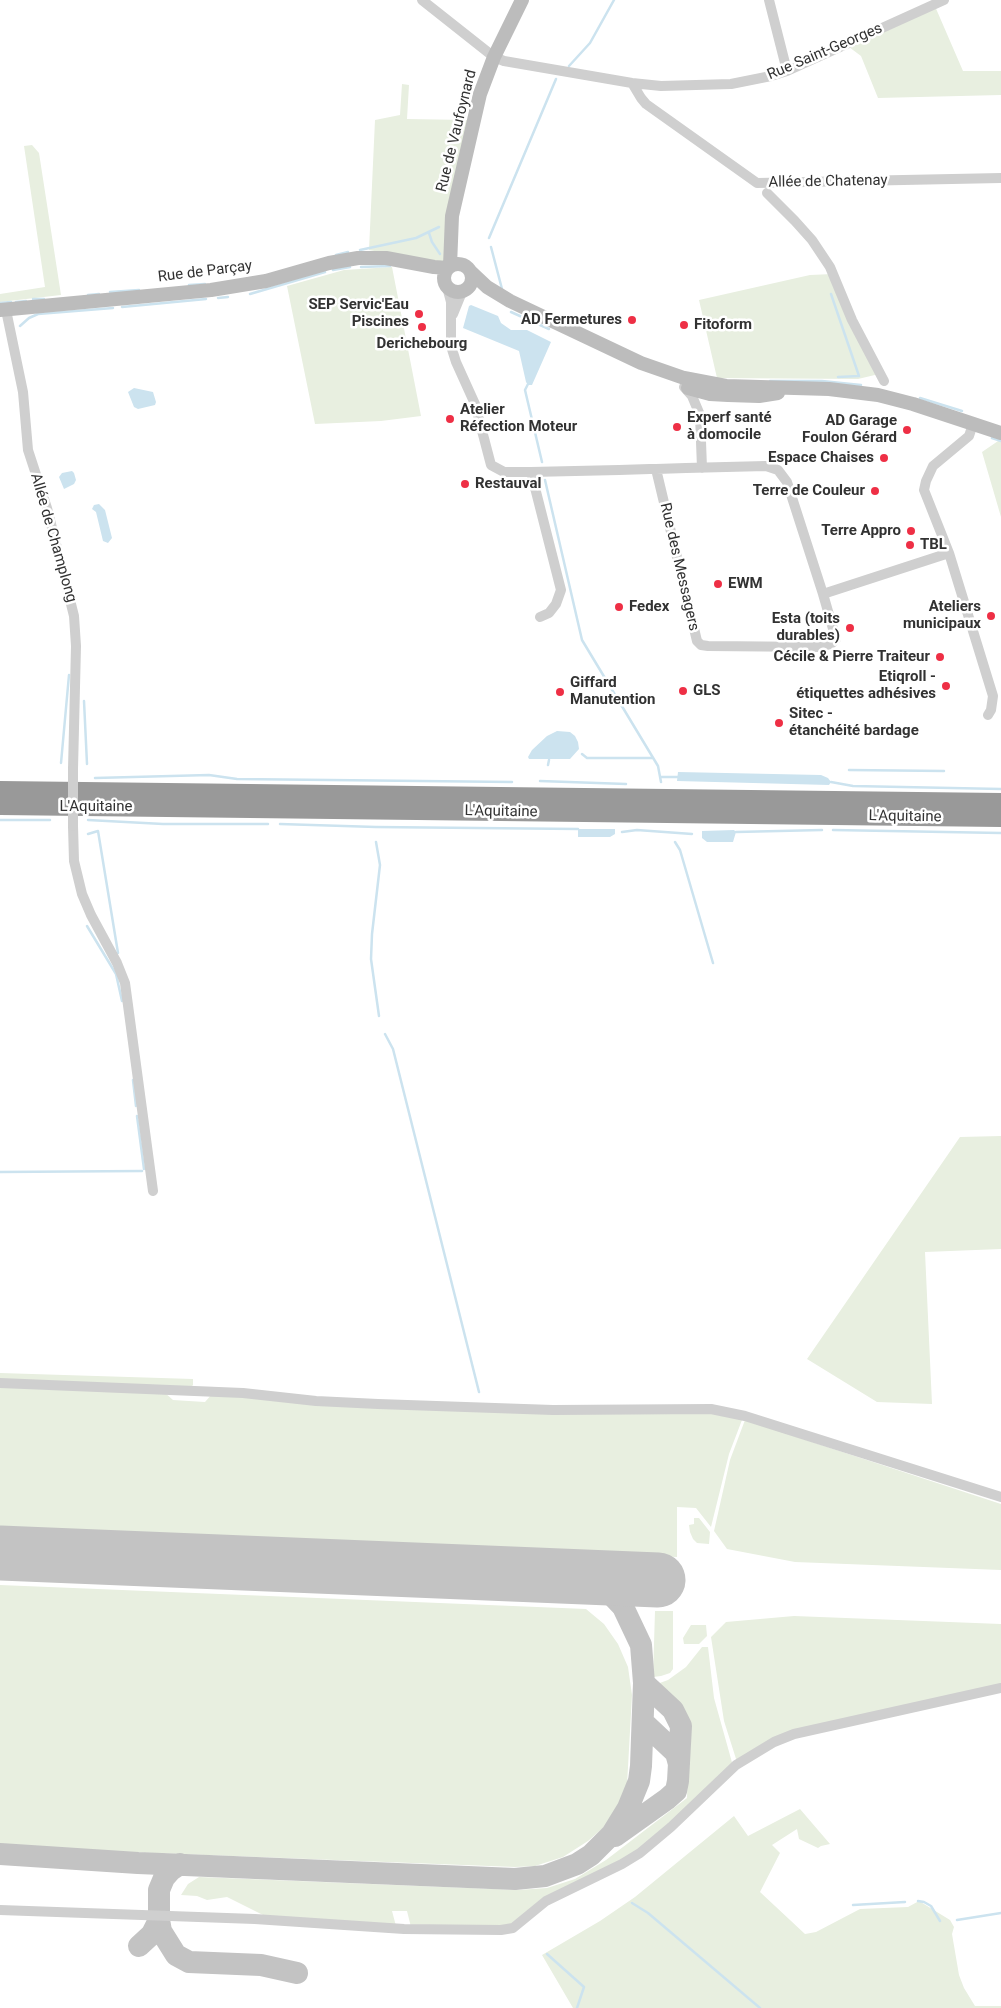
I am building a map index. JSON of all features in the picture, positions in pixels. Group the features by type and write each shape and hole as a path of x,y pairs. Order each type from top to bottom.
{"highway":[{"name":"L'Aquitaine","path":"0,790 1001,802"},
{"name":"L'Aquitaine","path":"0,806 1001,818"}],"street":[{"path":"422,0 494,57"},
{"name":"Rue de Vaufoynard","path":"458,268 452,216 480,94 494,57 522,0"},
{"path":"769,0 787,71"},
{"name":"Rue Saint-Georges","path":"494,57 515,64 632,84 661,86 731,84 755,81 787,71 944,0"},
{"name":"Allée de Chatenay","path":"632,84 646,104 762,189 1001,178"},
{"path":"762,189 806,234 830,267 852,320 884,381"},
{"name":"Rue de Parçay","path":"3,310 211,290 266,281 329,262 358,258 386,258 411,263 458,268"},
{"name":"Rue de Parçay","path":"411,263 435,274 446,285"},
{"path":"458,268 444,275 451,302 451,346 475,404 491,465 504,472 766,466 782,473 787,482 823,594 949,553"},
{"path":"450,324 463,291 472,280 458,268"},
{"path":"458,268 510,301 641,363 668,380 700,391 759,396 807,388"},
{"path":"446,285 454,292 485,293 510,301"},
{"name":"Allée de Champlong","path":"3,310 23,392 28,450 47,508 74,616 76,646 73,769 74,861 82,894 125,983 153,1191"},
{"path":"700,391 726,386 828,388 886,397 1001,432"},
{"path":"700,391 702,468"},
{"path":"973,424 969,436 933,466 925,486 925,496 949,553 993,696 991,710 988,715"},
{"name":"Rue des Messagers","path":"656,468 696,641 701,645 819,647 831,644 836,639 823,594"},
{"path":"531,472 561,590 556,604 549,613 540,617"},
{"path":"0,1383 243,1393 316,1401 409,1405 553,1410 711,1409 746,1416 1001,1497"},
{"path":"0,1910 255,1919 404,1929 501,1930 513,1928 546,1901 622,1864 640,1853 671,1827 736,1765 774,1742 794,1734 1001,1688"}],"green space":[{"path":"934,4 963,71 1001,71 1001,95 878,98 861,56 845,44"},
{"path":"402,84 409,85 407,119 468,120 445,260 440,263 369,250 375,120 400,115"},
{"path":"32,145 39,153 61,295 0,302 0,294 45,287 24,146"},
{"path":"392,267 421,416 381,421 315,424 287,286 344,270"},
{"path":"833,274 879,374 858,379 717,378 699,300 810,275"},
{"path":"1001,439 1001,517 982,452"},
{"path":"1001,1136 1001,1249 925,1252 932,1404 877,1402 807,1359 960,1137"},
{"path":"0,1373 193,1379 193,1385 190,1388 0,1380"},
{"path":"0,1385 164,1392 173,1400 205,1402 212,1394 700,1413 725,1415 742,1420 729,1454 711,1527 696,1508 677,1507 677,1557 0,1529"},
{"path":"745,1420 1001,1504 1001,1570 795,1562 727,1549 714,1531 730,1460"},
{"path":"694,1518 699,1518 710,1532 709,1544 697,1543 693,1539 689,1525 694,1524"},
{"path":"0,1585 586,1609 604,1624 618,1644 628,1667 632,1695 627,1785 621,1804 604,1827 588,1841 563,1857 535,1866 515,1867 0,1847"},
{"path":"655,1611 673,1611 673,1669 670,1673 653,1677"},
{"path":"794,1616 1001,1624 1001,1688 794,1735 737,1762 724,1721 711,1637 726,1622"},
{"path":"691,1625 706,1625 707,1636 699,1644 684,1644 683,1638"},
{"path":"702,1647 708,1647 714,1698 733,1766 648,1844 511,1926 411,1927 407,1911 392,1911 396,1926 277,1922 227,1897 207,1900 197,1896 181,1895 188,1884 199,1877 518,1890 547,1888 575,1879 606,1860 687,1798 689,1724 657,1689 657,1684 668,1680 686,1667"},
{"path":"800,1809 830,1844 818,1848 799,1839 797,1829 772,1845 780,1853 760,1892 805,1934 816,1932 860,1909 908,1907 919,1901 950,1920 954,1927 952,1934 959,1975 964,1988 975,2006 1001,2006 1001,2008 573,2008 542,1955 600,1921 635,1897 734,1816 748,1836"}],"water":[{"path":"471,305 498,316 501,323 511,330 527,330 551,342 532,385 528,385 526,382 519,351 463,328 469,306"},
{"path":"134,388 153,392 155,405 138,409 134,407 128,392"},
{"path":"72,471 76,480 74,484 64,489 59,477 62,473"},
{"path":"99,504 105,510 112,538 108,543 103,541 96,512 92,509 94,505"},
{"path":"557,731 570,732 578,742 579,749 570,759 529,759 528,757 532,750 547,736"},
{"path":"678,772 821,775 828,778 831,782 829,785 677,781"},
{"path":"578,829 615,829 615,834 610,837 578,837"},
{"path":"734,830 736,832 733,842 707,842 702,838 702,831"}],"waterway":[{"path":"569,66 590,43 614,0"},
{"path":"489,238 556,79"},
{"path":"360,250 416,238 439,227"},
{"path":"429,233 432,242 440,254"},
{"path":"491,247 502,289"},
{"path":"336,255 348,252"},
{"path":"361,267 390,266"},
{"path":"333,270 350,267"},
{"path":"250,294 325,272"},
{"path":"189,285 205,284"},
{"path":"110,292 139,290"},
{"path":"88,295 99,294"},
{"path":"831,294 859,376 838,377"},
{"path":"218,298 228,297"},
{"path":"33,299 44,299"},
{"path":"122,307 206,299"},
{"path":"16,302 26,301"},
{"path":"0,303 11,302"},
{"path":"20,326 29,318 38,314 113,308"},
{"path":"511,312 549,329"},
{"path":"770,381 822,381 861,385"},
{"path":"529,382 525,390 542,462"},
{"path":"920,398 962,411"},
{"path":"992,438 1001,441"},
{"path":"545,480 582,640 658,766 661,782"},
{"path":"61,763 69,675"},
{"path":"84,701 87,764"},
{"path":"604,705 621,704"},
{"path":"582,754 587,758 652,758"},
{"path":"548,765 549,760"},
{"path":"849,770 944,771"},
{"path":"95,778 209,775 237,779 512,782"},
{"path":"660,777 678,777"},
{"path":"540,781 626,784"},
{"path":"831,782 853,786 1001,789"},
{"path":"0,820 50,820"},
{"path":"88,820 163,824 268,824"},
{"path":"280,824 578,829"},
{"path":"622,832 637,830 692,834"},
{"path":"736,832 822,830"},
{"path":"833,830 1001,833"},
{"path":"88,834 98,831 118,953"},
{"path":"376,842 380,865 371,959 379,1016"},
{"path":"675,842 680,850 713,963"},
{"path":"87,926 116,974 122,1001"},
{"path":"385,1034 393,1049 479,1392"},
{"path":"133,1080 136,1106"},
{"path":"137,1116 144,1169"},
{"path":"0,1172 142,1171"},
{"path":"918,1901 931,1906 940,1921"},
{"path":"853,1905 905,1902"},
{"path":"632,1903 648,1913 760,2008"},
{"path":"957,1920 1001,1913"},
{"path":"547,1954 584,1987 577,2008"}],"taxiway":[{"path":"0,1854 138,1863 515,1879 545,1876 577,1864 591,1855 612,1834 628,1808 639,1781 644,1683 641,1645 623,1607 606,1589 581,1578"},
{"path":"615,1836 667,1799 676,1791 678,1781 681,1726 673,1710 644,1683"},
{"path":"643,1722 676,1753 679,1764"},
{"path":"180,1864 164,1878 159,1890 161,1931 176,1955 189,1962 261,1965 297,1973"},
{"path":"139,1946 152,1934 159,1920"}],"runway":[{"path":"0,1553 658,1580"}],"place":[{"name":"SEP Servic'Eau Piscines","path":"419,314"},
{"name":"AD Fermetures","path":"632,320"},
{"name":"Fitoform","path":"684,325"},
{"name":"Derichebourg","path":"422,327"},
{"name":"Atelier Réfection Moteur","path":"450,419"},
{"name":"Experf santé à domocile","path":"677,427"},
{"name":"AD Garage Foulon Gérard","path":"907,430"},
{"name":"Espace Chaises","path":"884,458"},
{"name":"Restauval","path":"465,484"},
{"name":"Terre de Couleur","path":"875,491"},
{"name":"Terre Appro","path":"911,531"},
{"name":"TBL","path":"910,545"},
{"name":"EWM","path":"718,584"},
{"name":"Fedex","path":"619,607"},
{"name":"Ateliers municipaux","path":"991,616"},
{"name":"Esta (toits durables)","path":"850,628"},
{"name":"Cécile & Pierre Traiteur","path":"940,657"},
{"name":"Etiqroll - étiquettes adhésives","path":"946,686"},
{"name":"GLS","path":"683,691"},
{"name":"Giffard Manutention","path":"560,692"},
{"name":"Sitec - étanchéité bardage","path":"779,723"}]}
